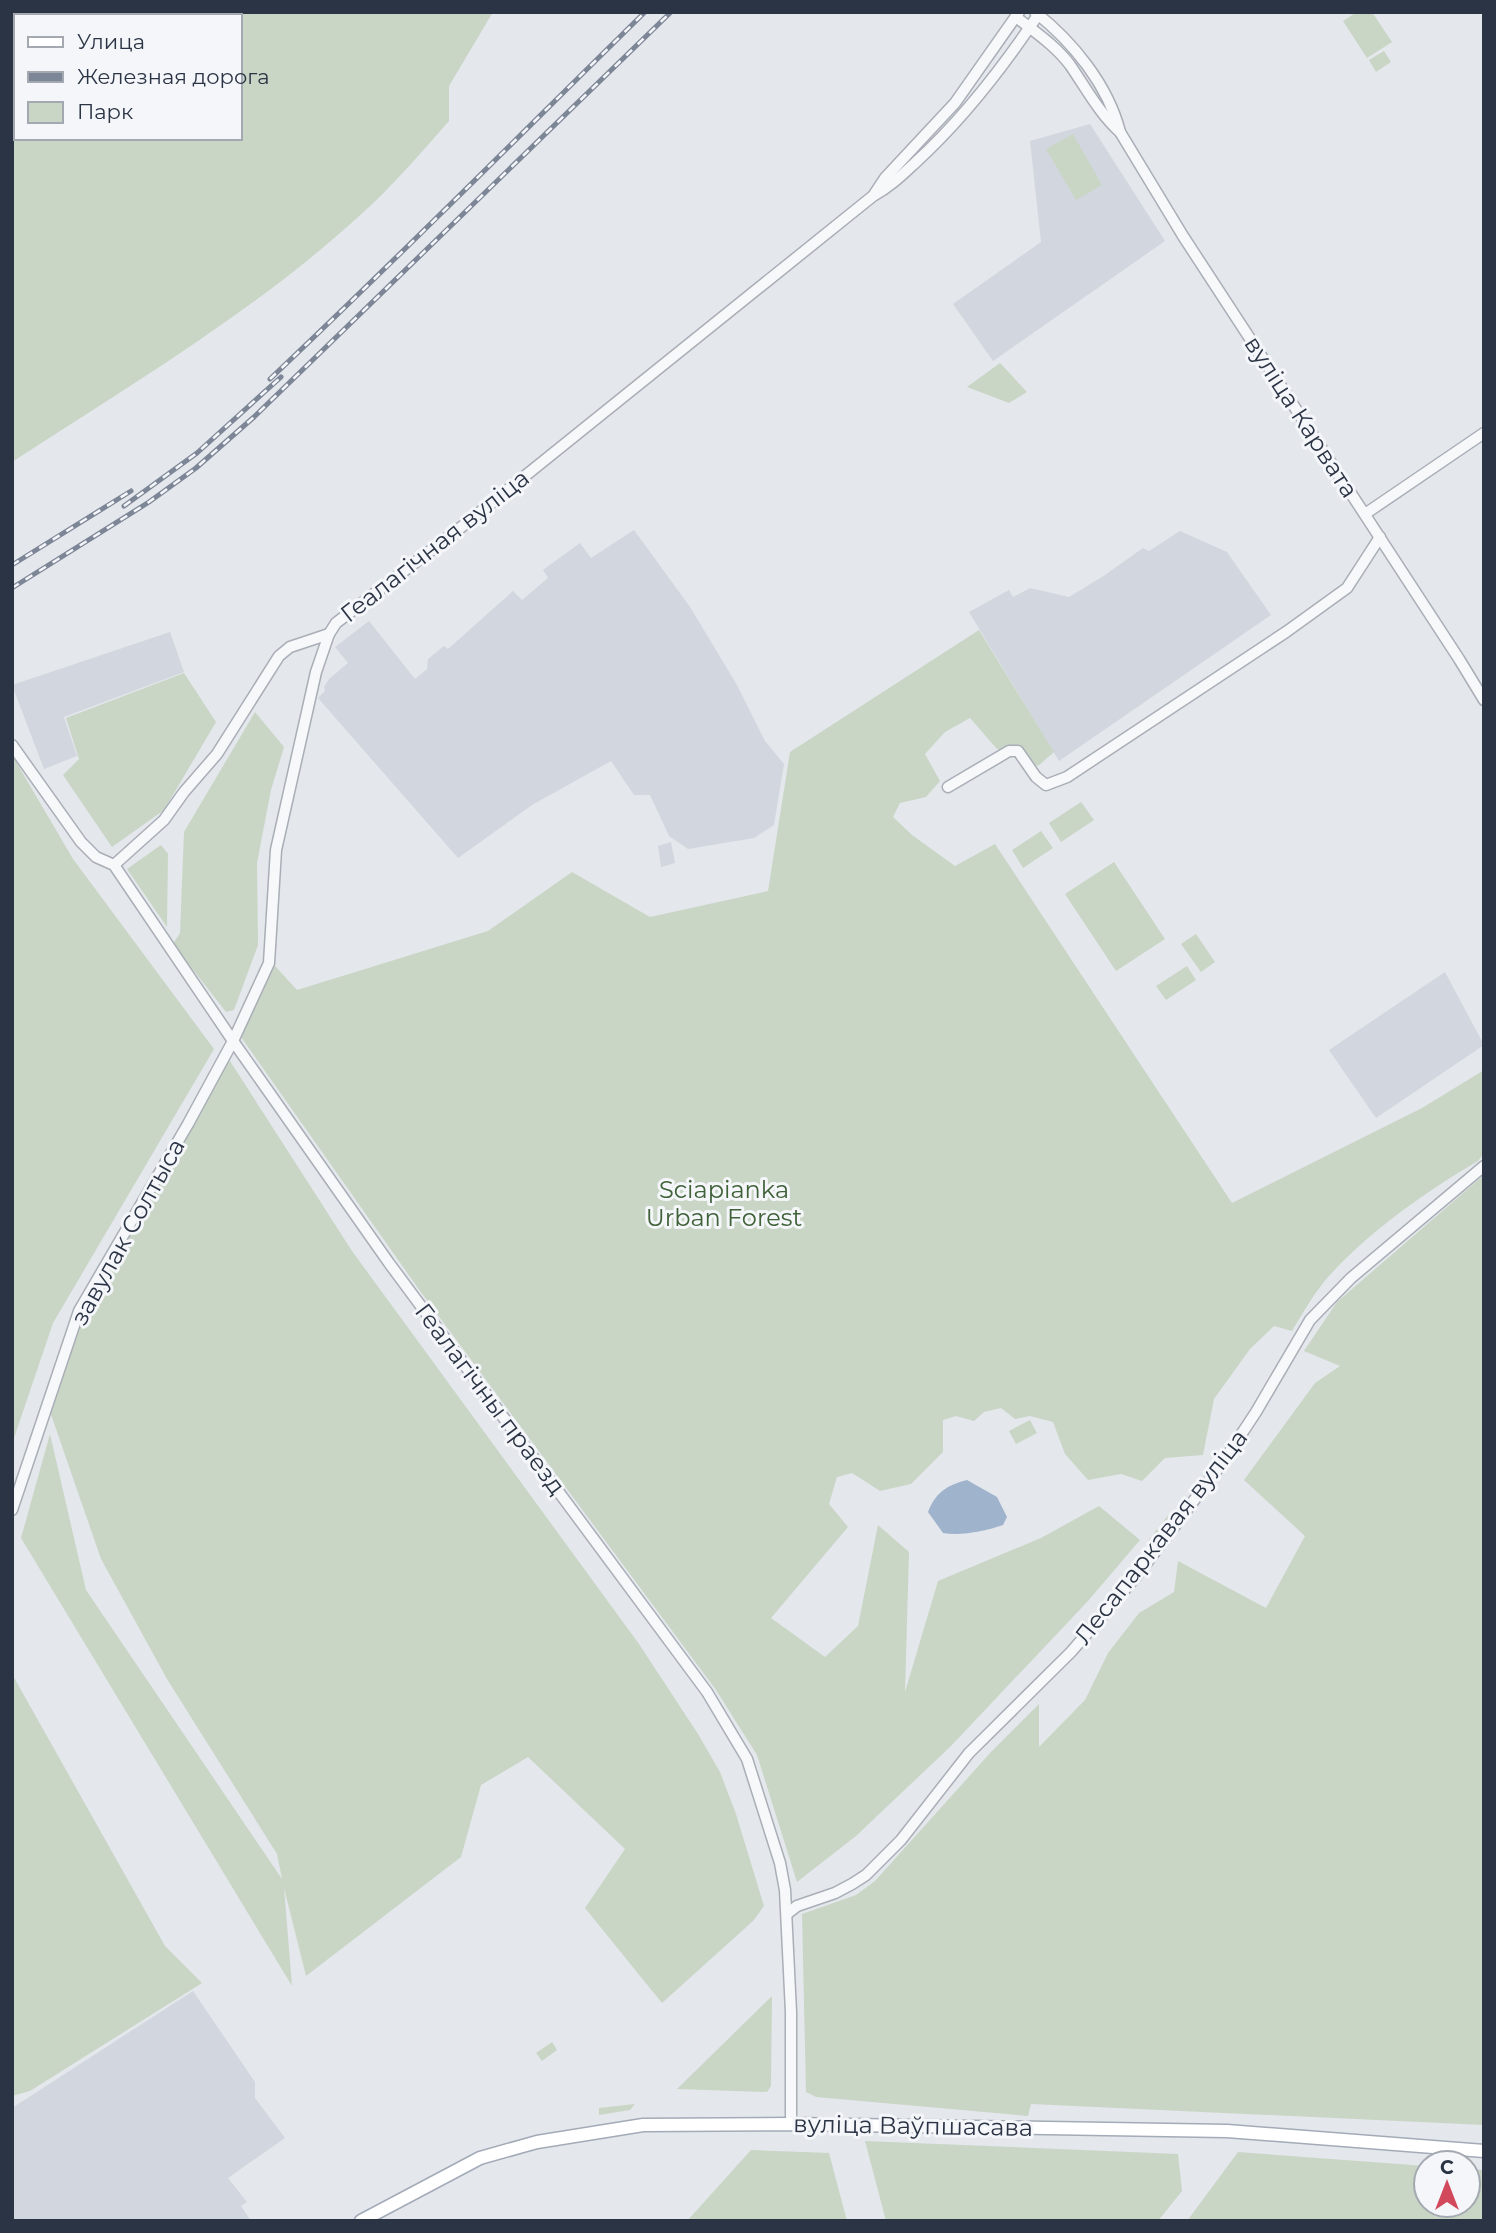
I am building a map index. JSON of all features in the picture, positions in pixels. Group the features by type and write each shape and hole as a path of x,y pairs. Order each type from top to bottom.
{"main road":[{"name":"вуліца Ваўпшасава","path":"360,2221 480,2158 537,2142 643,2125 791,2124 1227,2131 1484,2151"}],"street":[{"name":"Геалагічная вуліца","path":"233,1041 269,963 276,850 316,671 329,634 336,623 348,611 464,525 873,196 888,188 939,142 990,83 1038,13"},
{"name":"вуліца Карвата","path":"1038,13 1058,31 1085,63 1115,114 1119,132"},
{"name":"Геалагічная вуліца","path":"873,196 885,178 954,103 1018,15"},
{"name":"вуліца Карвата","path":"1018,15 1068,63 1106,119 1119,132 1183,236 1484,700"},
{"path":"1365,514 1484,432"},
{"path":"948,787 1009,751 1018,751 1036,777 1046,785 1067,776 1286,632 1347,588 1380,537"},
{"path":"114,865 164,820 217,754 279,656 290,647 329,634"},
{"name":"Геалагічны праезд","path":"12,745 81,842 96,857 114,865 233,1041 389,1263 707,1692 747,1759 779,1863 788,1913 791,2124"},
{"name":"завулак Солтыса","path":"12,1510 79,1311 233,1041"},
{"name":"Лесапаркавая вуліца","path":"788,1913 797,1906 852,1884 901,1840 969,1753 1072,1652 1139,1573 1223,1462 1310,1320 1351,1278 1484,1166"}],"shaded area":[{"path":"1090,124 1165,241 993,361 953,304 1041,242 1030,141"},
{"path":"634,530 690,607 737,685 765,741 784,764 774,825 754,838 688,849 669,836 650,795 634,795 611,761 532,805 458,858 318,698 325,691 324,687 329,679 348,663 335,647 369,621 415,679 427,669 428,659 444,646 448,649 513,591 522,600 548,578 543,570 580,543 591,558"},
{"path":"1180,531 1227,552 1271,615 1059,761 969,612 1009,590 1013,597 1030,588 1069,597 1143,548 1149,551"},
{"path":"170,632 184,672 64,717 77,756 44,769 12,685"},
{"path":"671,842 675,863 661,867 658,846"},
{"path":"1445,972 1484,1045 1376,1118 1329,1050"},
{"path":"193,1991 255,2082 255,2098 285,2138 228,2178 247,2202 241,2206 251,2221 12,2221 12,2108"}],"green space":[{"path":"12,12 493,12 449,86 449,121 405,170 370,206 277,285 146,376 12,462"},
{"path":"1357,12 1372,12 1392,42 1367,58 1343,21"},
{"path":"1384,51 1391,62 1376,72 1369,60"},
{"path":"1073,134 1102,185 1076,200 1046,149"},
{"path":"1000,363 1027,392 1009,403 967,387"},
{"name":"Sciapianka Urban Forest","path":"979,630 1054,752 1038,766 997,749 970,718 945,732 925,754 940,781 926,797 900,803 893,817 912,835 955,866 995,844 1232,1203 1422,1108 1484,1070 1484,1153 1478,1161 1418,1199 1380,1228 1344,1260 1323,1283 1292,1331 1274,1326 1250,1349 1214,1399 1203,1455 1165,1458 1142,1481 1121,1474 1088,1480 1065,1454 1053,1422 1030,1416 1015,1419 1001,1408 984,1412 974,1421 956,1416 943,1420 943,1452 911,1484 880,1491 852,1473 837,1477 829,1504 848,1527 771,1618 825,1657 858,1626 878,1525 909,1552 905,1692 938,1581 1041,1538 1099,1506 1140,1540 1088,1601 951,1746 856,1836 797,1882 757,1755 716,1690 420,1291 236,1030 262,974 265,955 297,990 488,931 572,872 650,917 768,891 790,752"},
{"path":"184,673 216,722 164,810 112,847 63,775 79,759 66,718"},
{"path":"255,712 284,747 271,790 257,863 258,945 234,1010 226,1012 173,944 180,933 184,832"},
{"path":"12,755 73,859 214,1049 53,1323 12,1444"},
{"path":"1081,802 1094,820 1061,842 1049,823"},
{"path":"1041,831 1053,848 1023,868 1012,850"},
{"path":"161,845 168,854 167,927 127,869"},
{"path":"1114,862 1165,939 1116,971 1065,894"},
{"path":"1196,934 1215,962 1201,972 1181,944"},
{"path":"1187,966 1196,980 1166,1000 1156,986"},
{"path":"228,1058 352,1251 639,1644 720,1772 764,1906 753,1921 662,2003 585,1908 625,1849 528,1757 481,1785 461,1857 306,1976 284,1888 292,1986 21,1538 50,1434 86,1590 282,1879 277,1854 167,1679 101,1559 46,1400 73,1334"},
{"path":"1484,1175 1484,2125 1031,2104 1028,2116 816,2097 806,2092 802,1914 856,1895 875,1881 991,1752 1039,1704 1039,1747 1085,1700 1108,1653 1139,1613 1174,1592 1178,1561 1266,1608 1305,1536 1244,1480 1315,1383 1340,1366 1304,1351 1337,1302"},
{"path":"1030,1420 1037,1433 1016,1444 1009,1431"},
{"path":"1169,1514 1172,1523 1154,1545 1148,1541"},
{"path":"12,1674 165,1946 202,1983 30,2091 12,2096"},
{"path":"772,1996 771,2086 767,2092 677,2089"},
{"path":"552,2042 557,2050 542,2061 536,2053"},
{"path":"635,2104 630,2110 599,2115 599,2108"},
{"path":"865,2141 1178,2154 1182,2191 1158,2221 886,2221"},
{"path":"751,2150 829,2153 847,2221 687,2221"},
{"path":"1238,2152 1412,2165 1412,2219 1482,2219 1484,2170 1484,2220 1187,2221"}],"water":[{"path":"967,1480 997,1497 1007,1517 1003,1525 989,1529 943,1533 928,1512 931,1505 953,1484"}],"railway":[{"path":"270,379 412,243 645,12"},
{"path":"12,588 149,502 196,468 254,417 671,12"},
{"path":"124,506 197,453 281,377"},
{"path":"12,565 131,491"}]}
